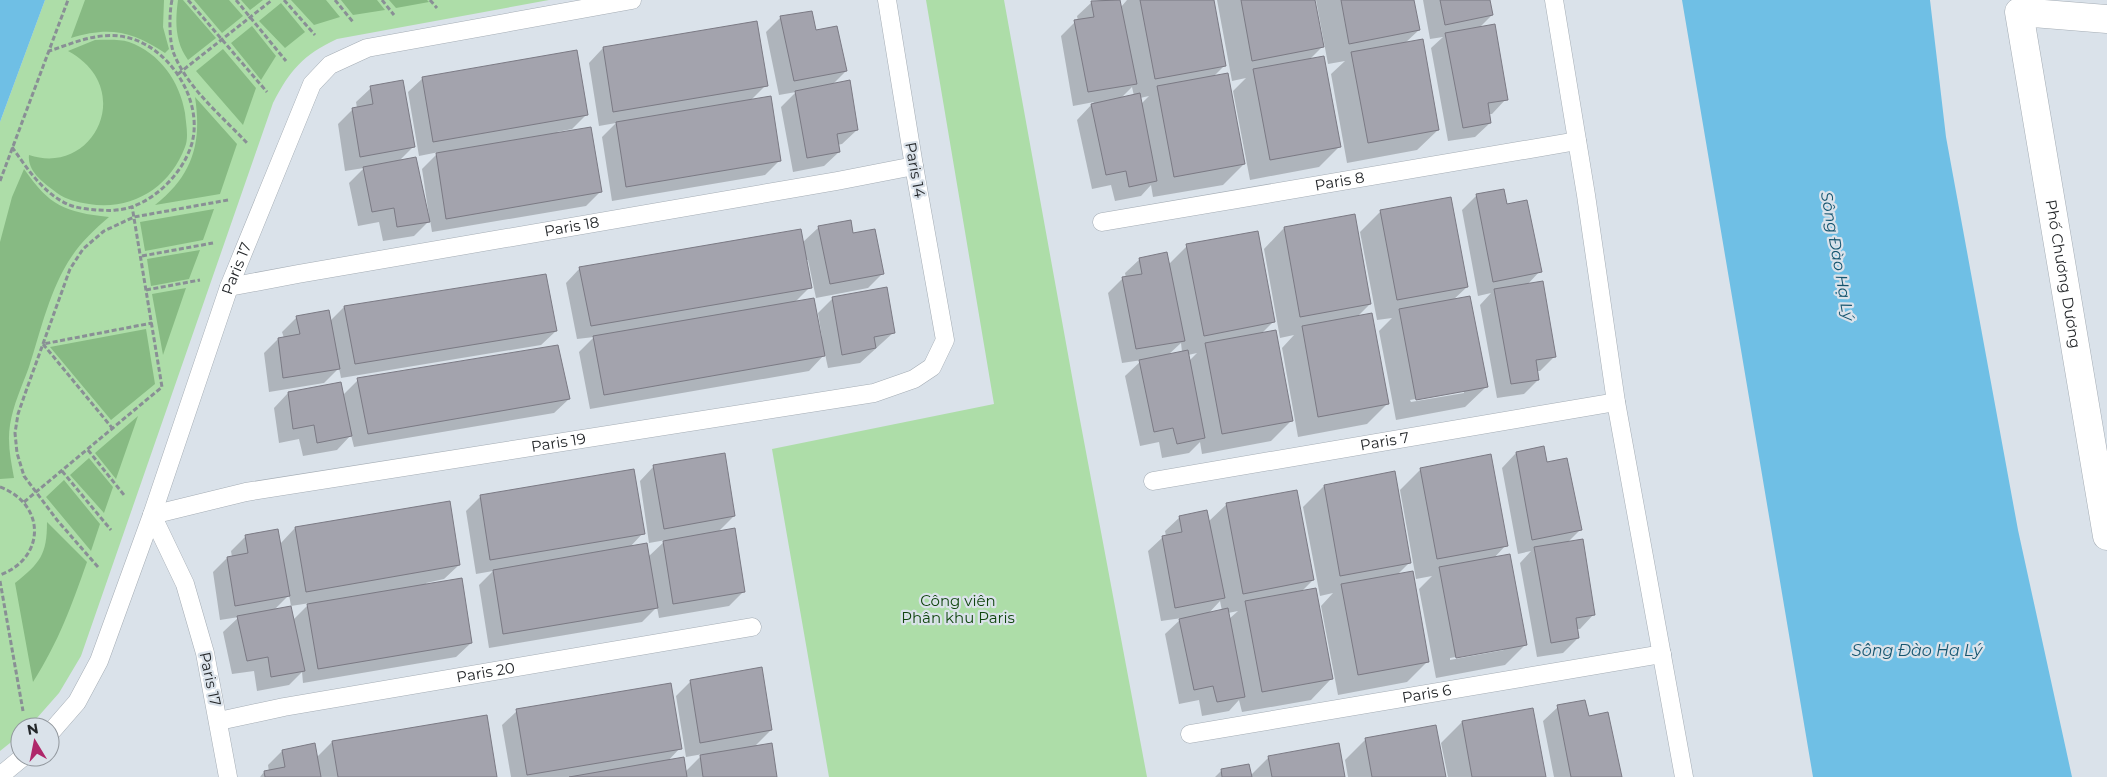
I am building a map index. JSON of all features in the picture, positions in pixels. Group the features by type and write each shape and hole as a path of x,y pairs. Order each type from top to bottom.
{"street":[{"name":"Phố Chương Dương","path":"2107,19 2019,12 2107,536"}],"lane":[{"name":"Paris 17","path":"228,777 205,653 185,584 152,515 229,288 312,84 330,65 367,48 632,0"},
{"name":"Paris 14","path":"887,0 914,166 946,340"},
{"path":"1554,0 1616,402 1684,777"},
{"name":"Paris 8","path":"1102,222 1577,141"},
{"name":"Paris 18","path":"229,288 298,274 914,166"},
{"name":"Paris 19","path":"152,515 246,492 874,393 914,379 932,367 946,340"},
{"name":"Paris 7","path":"1153,481 1616,402"},
{"path":"60,722 77,702 99,660 152,515"},
{"name":"Paris 20","path":"219,721 284,707 752,627"},
{"name":"Paris 6","path":"1190,734 1662,654"},
{"path":"0,776 11,767"}],"path":[{"path":"0,181 68,0"},
{"path":"172,0 171,28 174,53 196,89 248,144"},
{"path":"188,0 267,92"},
{"path":"236,0 286,61"},
{"path":"178,74 272,0"},
{"path":"284,0 315,35"},
{"path":"335,0 354,22"},
{"path":"382,0 394,15"},
{"path":"430,0 437,8"},
{"path":"12,147 35,178 67,204 88,209 116,210 132,206 161,189 174,176 192,143 193,125 187,92 178,74 167,60 148,46 119,36 94,36 49,51"},
{"path":"98,567 24,476 17,453 15,433 18,414 70,269 83,250 104,231 134,217 228,200"},
{"path":"24,502 162,387 142,256 132,206"},
{"path":"142,256 213,243"},
{"path":"146,290 200,280"},
{"path":"43,344 152,323"},
{"path":"43,344 113,429"},
{"path":"88,450 124,495"},
{"path":"62,471 111,530"},
{"path":"0,488 12,492 24,502 32,515 35,531 32,546 25,560 14,570 0,575"},
{"path":"0,582 23,711"}],"green space":[{"path":"45,0 549,0 337,39 306,58 285,81 273,103 81,656 59,693 38,717 10,717 10,743 0,751 0,122"},
{"path":"85,0 164,0 163,27 169,49 165,53 131,35 120,33 97,32 71,38"},
{"path":"178,0 183,0 216,38 188,60 178,39 176,16"},
{"path":"194,0 229,0 243,16 222,33"},
{"path":"241,0 263,0 250,10"},
{"path":"291,0 326,0 340,17 314,25"},
{"path":"341,0 377,0 385,10 353,15"},
{"path":"389,0 427,0 429,2 396,8"},
{"name":"Công viên Phân khu Paris","path":"926,0 1004,0 1147,777 829,777 772,449 994,404"},
{"path":"281,3 305,32 285,48 259,21"},
{"path":"252,26 276,56 261,80 231,43"},
{"path":"95,40 125,41 150,53 167,70 173,80 185,113 187,139 178,162 170,174 147,194 120,204 89,204 65,197 42,182 34,172 29,161 29,155 52,158 72,153 88,142 99,125 103,106 100,86 89,67 68,51"},
{"path":"223,49 256,88 243,125 196,71"},
{"path":"195,97 237,144 220,194 155,205 178,182 192,157 197,129"},
{"path":"24,169 42,191 59,205 80,213 109,217 89,235 76,251 64,268 52,295 11,418 9,445 14,478 0,479 0,242 12,197"},
{"path":"214,209 203,240 145,251 140,222"},
{"path":"200,250 189,279 151,286 147,259"},
{"path":"186,288 163,355 152,294"},
{"path":"146,329 155,384 111,420 50,347"},
{"path":"138,416 116,479 95,453"},
{"path":"89,458 113,487 104,513 70,475"},
{"path":"64,480 100,524 91,551 46,497"},
{"path":"47,522 87,562 57,638 33,682 15,583 31,570 40,557 46,543"}],"water":[{"path":"0,0 45,0 0,122"},
{"name":"Sông Đào Hạ Lý","path":"1682,0 1930,0 1946,137 2018,530 2072,777 1813,777"}],"building":[{"path":"1120,0 1137,84 1088,92 1074,20 1094,17 1091,1"},
{"path":"1140,0 1214,0 1226,66 1155,79"},
{"path":"1241,0 1315,0 1324,47 1252,61"},
{"path":"1341,0 1414,0 1420,30 1349,44"},
{"path":"1440,0 1490,0 1493,15 1445,25"},
{"path":"812,11 816,30 837,26 847,71 794,81 780,16"},
{"path":"757,21 768,86 613,112 603,47"},
{"path":"1495,24 1508,100 1488,103 1491,123 1463,128 1445,33"},
{"path":"1423,39 1439,130 1368,143 1351,52"},
{"path":"577,50 588,115 433,142 422,77"},
{"path":"1324,56 1341,147 1270,160 1253,69"},
{"path":"1228,73 1245,164 1174,177 1157,86"},
{"path":"403,80 415,147 360,157 352,108 373,104 370,86"},
{"path":"850,80 858,130 837,134 840,152 807,158 795,91"},
{"path":"1140,93 1157,181 1129,187 1126,171 1106,175 1091,104"},
{"path":"771,96 781,161 626,187 616,122"},
{"path":"591,127 602,192 446,219 436,153"},
{"path":"416,157 430,222 397,227 394,208 372,212 363,167"},
{"path":"1504,189 1507,204 1527,200 1542,272 1493,282 1476,194"},
{"path":"1451,197 1468,287 1397,300 1380,210"},
{"path":"1355,214 1371,304 1300,317 1284,227"},
{"path":"851,220 853,233 875,229 884,274 830,284 818,226"},
{"path":"801,229 812,288 591,326 579,267"},
{"path":"1258,231 1275,322 1204,336 1186,244"},
{"path":"1167,252 1185,341 1136,349 1122,277 1142,274 1139,258"},
{"path":"546,274 557,331 355,364 344,306"},
{"path":"1543,281 1556,357 1536,360 1539,380 1511,384 1494,289"},
{"path":"887,287 895,333 874,337 876,348 842,355 832,297"},
{"path":"1470,296 1488,387 1416,400 1399,309"},
{"path":"814,298 825,356 604,395 593,336"},
{"path":"329,310 340,369 283,378 278,338 300,334 296,316"},
{"path":"1372,313 1389,404 1318,417 1302,326"},
{"path":"1276,330 1293,421 1222,434 1205,343"},
{"path":"558,345 570,399 368,434 357,378"},
{"path":"1188,350 1205,438 1177,444 1173,428 1154,432 1139,360"},
{"path":"341,382 352,436 317,443 314,425 293,429 288,392"},
{"path":"1544,446 1547,462 1567,458 1582,530 1532,540 1516,452"},
{"path":"725,453 735,516 664,529 653,465"},
{"path":"1491,454 1508,546 1437,559 1420,468"},
{"path":"634,469 645,534 490,560 480,495"},
{"path":"1395,471 1411,563 1340,576 1324,485"},
{"path":"1297,490 1314,580 1243,594 1226,503"},
{"path":"450,501 460,565 306,592 295,527"},
{"path":"1207,510 1225,598 1175,608 1162,536 1182,532 1179,516"},
{"path":"735,528 745,592 673,604 663,541"},
{"path":"278,529 290,596 235,606 227,557 248,553 245,535"},
{"path":"1583,539 1595,615 1576,618 1579,638 1551,643 1534,547"},
{"path":"647,543 658,608 503,634 493,570"},
{"path":"1510,554 1527,645 1456,658 1439,567"},
{"path":"1413,571 1429,662 1358,675 1341,584"},
{"path":"462,578 472,643 318,669 307,604"},
{"path":"1316,588 1333,679 1262,692 1245,601"},
{"path":"291,606 305,671 271,677 268,657 247,661 237,616"},
{"path":"1228,608 1245,697 1217,702 1213,686 1194,690 1179,619"},
{"path":"762,667 772,730 700,743 690,680"},
{"path":"671,683 682,749 527,775 516,709"},
{"path":"1585,700 1589,716 1608,712 1622,777 1571,777 1557,705"},
{"path":"1533,708 1546,777 1472,777 1462,721"},
{"path":"487,715 497,777 338,777 332,741"},
{"path":"1436,725 1446,777 1372,777 1365,738"},
{"path":"315,743 321,777 265,777 264,771 285,767 282,750"},
{"path":"772,743 777,777 703,777 700,755"},
{"path":"1339,743 1345,777 1272,777 1268,756"},
{"path":"684,757 687,777 569,777"},
{"path":"1249,764 1252,777 1222,777 1221,769"}]}
